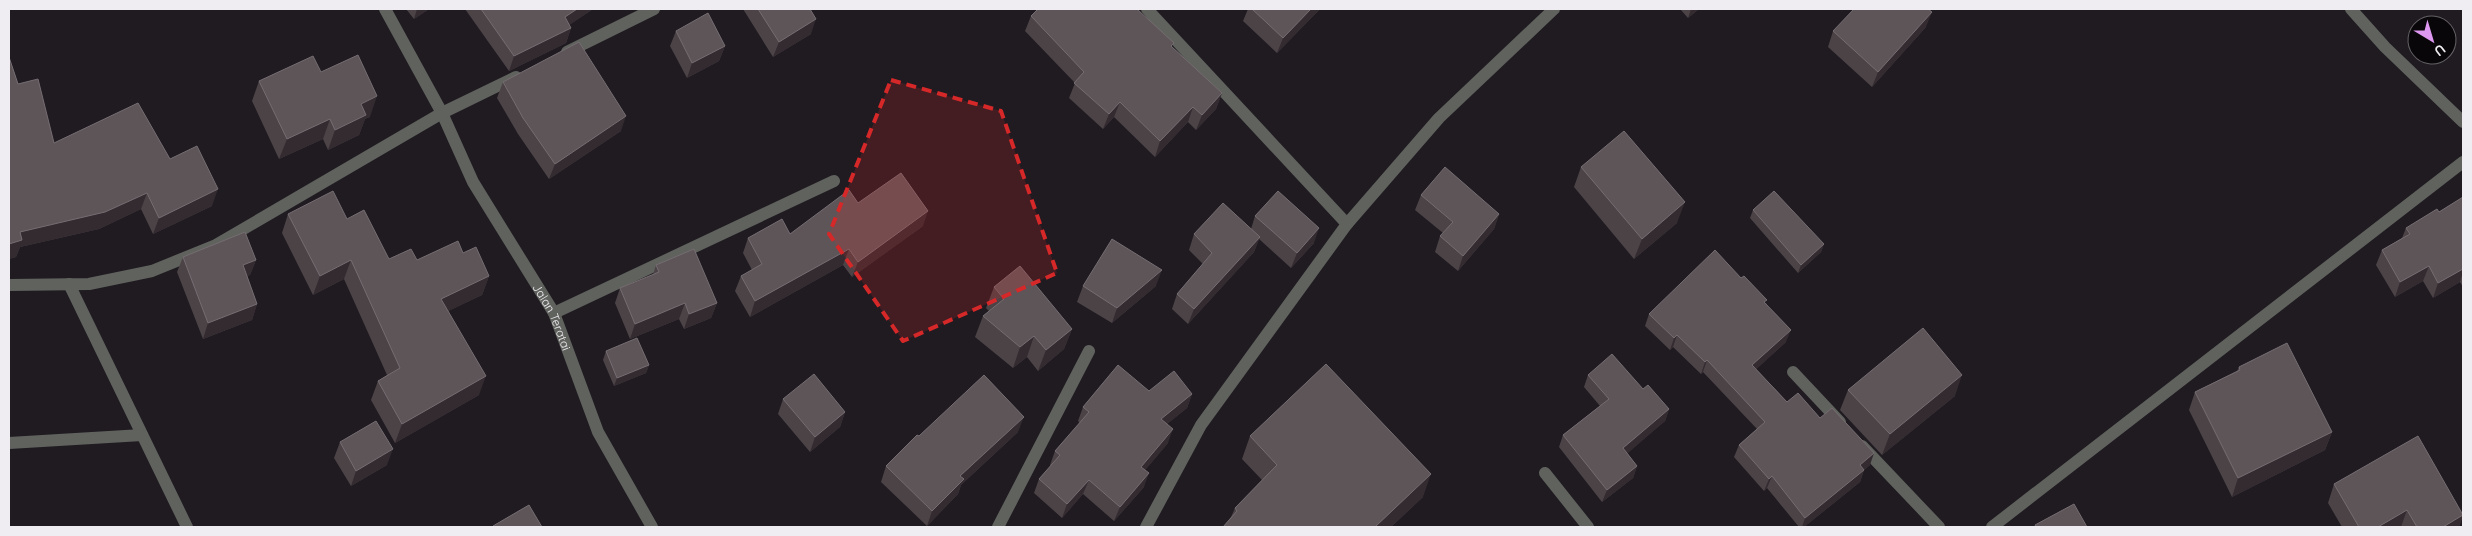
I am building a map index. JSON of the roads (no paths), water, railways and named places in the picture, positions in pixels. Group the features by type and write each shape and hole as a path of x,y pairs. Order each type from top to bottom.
{"street":[{"name":"Jalan Teratai","path":"385,9 442,113 473,182 554,313 598,432 652,527"},
{"path":"557,57 654,9"},
{"path":"1147,9 1347,224"},
{"path":"1146,527 1201,425 1347,224 1439,118 1554,9"},
{"path":"2351,9 2385,47 2463,122"},
{"path":"9,285 89,284 152,271 216,245 442,113 530,70"},
{"path":"1992,527 2463,162"},
{"path":"554,313 834,181"},
{"path":"69,284 187,527"},
{"path":"998,527 1088,351"},
{"path":"1792,372 1939,527"},
{"path":"9,443 142,435"},
{"path":"1545,473 1588,527"}]}
